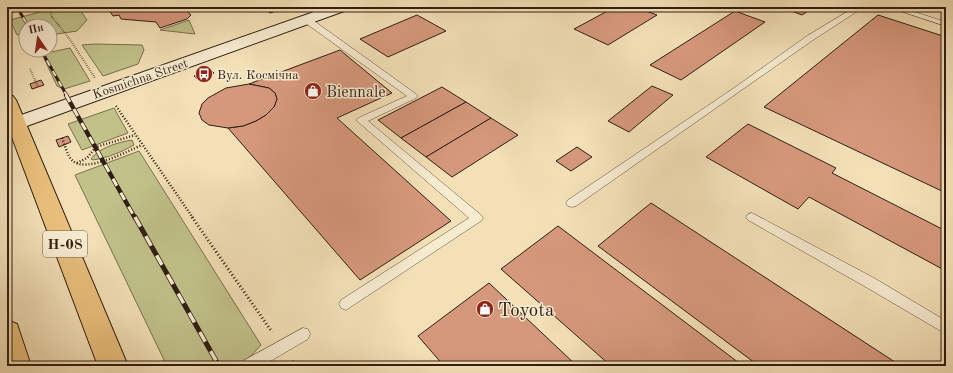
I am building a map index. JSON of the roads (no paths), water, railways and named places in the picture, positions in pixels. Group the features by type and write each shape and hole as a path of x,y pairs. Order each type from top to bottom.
{"main road":[{"name":"Kosmichna Street","path":"12,125 342,7"},
{"name":"Н-08","path":"7,100 12,125 113,366"},
{"path":"7,332 16,366"}],"lane":[{"path":"7,12 27,7"},
{"path":"572,203 810,38 860,7"},
{"path":"892,7 946,24"},
{"path":"306,20 413,96 361,120 477,218 346,304"},
{"path":"752,217 869,282 946,328"},
{"path":"248,366 281,345 302,334"}],"railway":[{"path":"17,7 23,18"},
{"path":"46,58 67,96"},
{"path":"66,95 135,218"},
{"path":"135,217 219,366"}],"place":[{"name":"Вул. Космічна","path":"204,74"},
{"name":"Biennale","path":"313,91"},
{"name":"Toyota","path":"485,309"}]}
